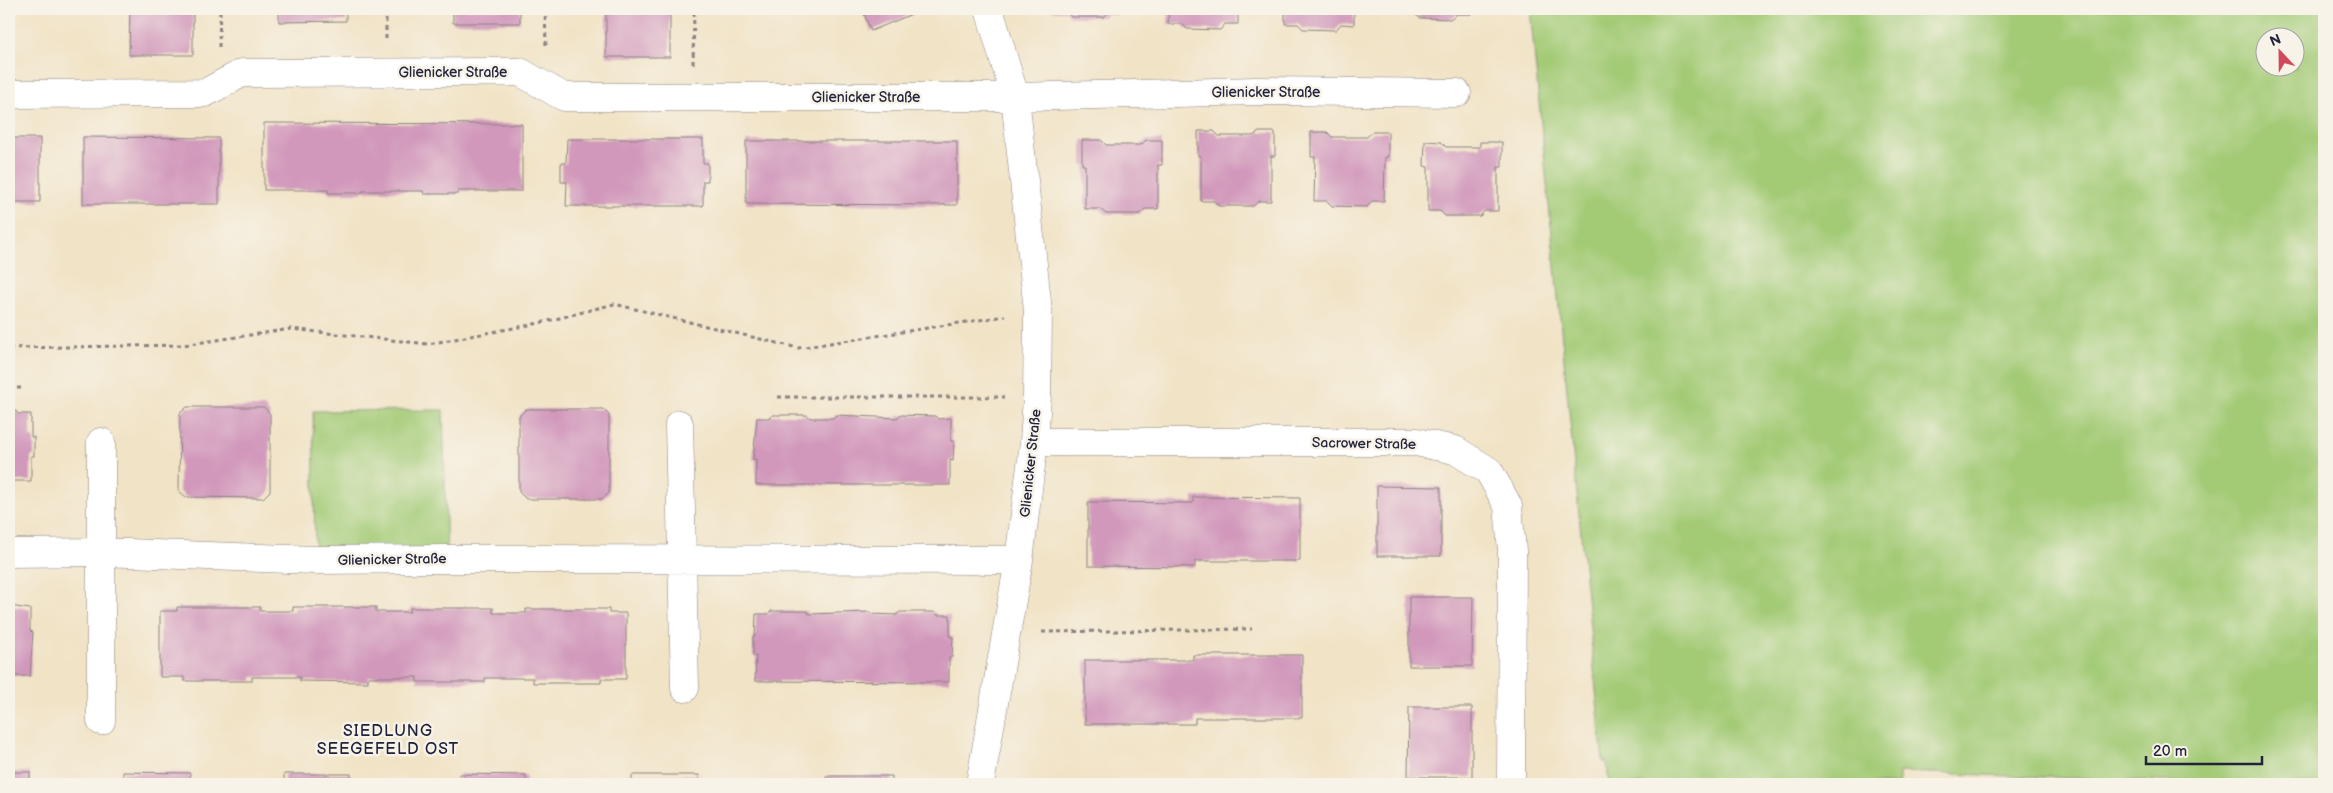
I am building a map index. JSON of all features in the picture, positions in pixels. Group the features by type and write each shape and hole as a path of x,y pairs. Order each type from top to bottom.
{"street":[{"name":"Glienicker Straße","path":"980,784 1019,560 1034,442 1037,397 1038,311 1015,97 989,9"},
{"name":"Glienicker Straße","path":"9,94 205,93 242,73 520,72 564,97 1015,97 1257,91 1457,93"},
{"path":"679,424 684,688"},
{"path":"101,442 101,721"},
{"name":"Sacrower Straße","path":"1034,442 1416,442 1455,450 1490,471 1508,506 1512,551 1511,784"},
{"name":"Glienicker Straße","path":"9,553 101,552 315,560 1019,560"}],"path":[{"path":"693,97 694,9"},
{"path":"9,348 182,345 291,329 428,344 540,323 614,304 798,348 1038,311"},
{"path":"9,388 23,388"},
{"path":"778,397 1037,397"},
{"path":"1006,633 1252,629"}],"green space":[{"path":"1530,9 2324,9 2324,784 2246,784 1899,772 1899,784 1609,784 1607,762 1603,762"},
{"path":"443,410 447,559 315,560 313,411"}],"building":[{"path":"130,9 193,9 193,55 129,55"},
{"path":"279,9 346,9 346,21 279,22"},
{"path":"453,9 520,9 520,23 453,23"},
{"path":"606,9 670,9 670,57 606,57"},
{"path":"862,9 924,9 871,31"},
{"path":"1052,9 1122,9 1122,12 1109,12 1104,17 1071,17 1066,11 1052,11"},
{"path":"1169,9 1238,9 1238,24 1225,24 1220,30 1187,29 1182,24 1168,24"},
{"path":"1285,9 1354,9 1354,25 1341,24 1336,30 1303,29 1298,24 1285,24"},
{"path":"1401,9 1471,9 1471,14 1457,14 1452,19 1420,18 1414,14 1401,13"},
{"path":"264,123 522,124 522,191 458,191 458,194 424,194 423,191 328,193 328,190 264,190"},
{"path":"1198,131 1214,131 1219,136 1253,136 1259,132 1275,132 1275,156 1271,156 1271,201 1259,201 1253,206 1219,206 1214,201 1201,201 1201,156 1198,156"},
{"path":"1311,132 1327,132 1332,137 1367,137 1372,132 1388,132 1388,157 1385,157 1384,201 1372,201 1367,207 1332,206 1327,201 1314,201 1315,157 1311,157"},
{"path":"83,137 219,138 219,204 83,204"},
{"path":"9,138 40,138 40,202 9,202"},
{"path":"567,139 703,139 703,163 708,163 708,181 703,181 703,206 566,206 567,182 561,182 561,163 566,163"},
{"path":"1082,140 1101,140 1106,145 1141,145 1146,140 1162,140 1162,165 1158,165 1158,209 1145,209 1140,214 1106,214 1100,209 1085,209 1085,165 1082,165"},
{"path":"746,141 957,141 957,205 746,204"},
{"path":"1425,141 1441,142 1446,147 1480,147 1480,142 1502,142 1502,167 1498,167 1498,211 1485,211 1480,216 1445,216 1440,211 1428,211 1428,167 1424,166"},
{"path":"187,407 264,407 270,414 270,491 263,498 186,497 179,491 180,413"},
{"path":"526,409 603,409 609,415 609,493 602,499 526,499 519,492 519,416"},
{"path":"9,411 16,411 18,414 31,414 31,437 34,437 34,456 31,456 31,481 9,481"},
{"path":"772,415 807,415 810,418 833,418 836,415 897,418 900,415 935,416 938,419 951,418 951,441 954,441 953,461 950,460 950,485 756,485 756,459 753,460 757,418 769,418"},
{"path":"1377,486 1441,487 1441,556 1377,556"},
{"path":"1193,497 1300,498 1300,561 1195,561 1195,567 1088,566 1088,502 1193,503"},
{"path":"1409,597 1473,597 1472,666 1409,666"},
{"path":"9,606 30,609 30,631 33,632 30,676 9,676"},
{"path":"177,607 260,607 260,611 293,611 293,607 376,607 376,612 410,612 410,608 493,608 493,613 526,613 526,609 609,609 609,613 626,613 626,679 601,679 601,683 533,683 533,678 485,678 485,682 417,682 417,677 368,677 368,682 300,681 300,677 252,677 252,681 184,681 184,677 160,677 160,611 177,611"},
{"path":"771,611 807,611 809,614 870,612 873,614 896,615 900,612 934,612 937,615 950,615 950,637 953,637 952,657 949,657 949,682 755,681 756,656 753,656 753,636 755,636 756,614 769,614"},
{"path":"1193,655 1302,655 1302,718 1195,718 1195,724 1085,724 1085,660 1193,660"},
{"path":"1409,707 1472,707 1472,777 1408,777"},
{"path":"9,772 30,772 30,784 9,784"},
{"path":"123,772 190,773 190,784 123,784"},
{"path":"284,774 351,774 351,784 284,784"},
{"path":"459,774 526,775 526,784 459,784"},
{"path":"632,775 699,775 699,784 632,784"},
{"path":"826,776 892,776 892,784 826,784"}],"district":[{"name":"SIEDLUNG SEEGEFELD OST","path":"388,739"}]}
